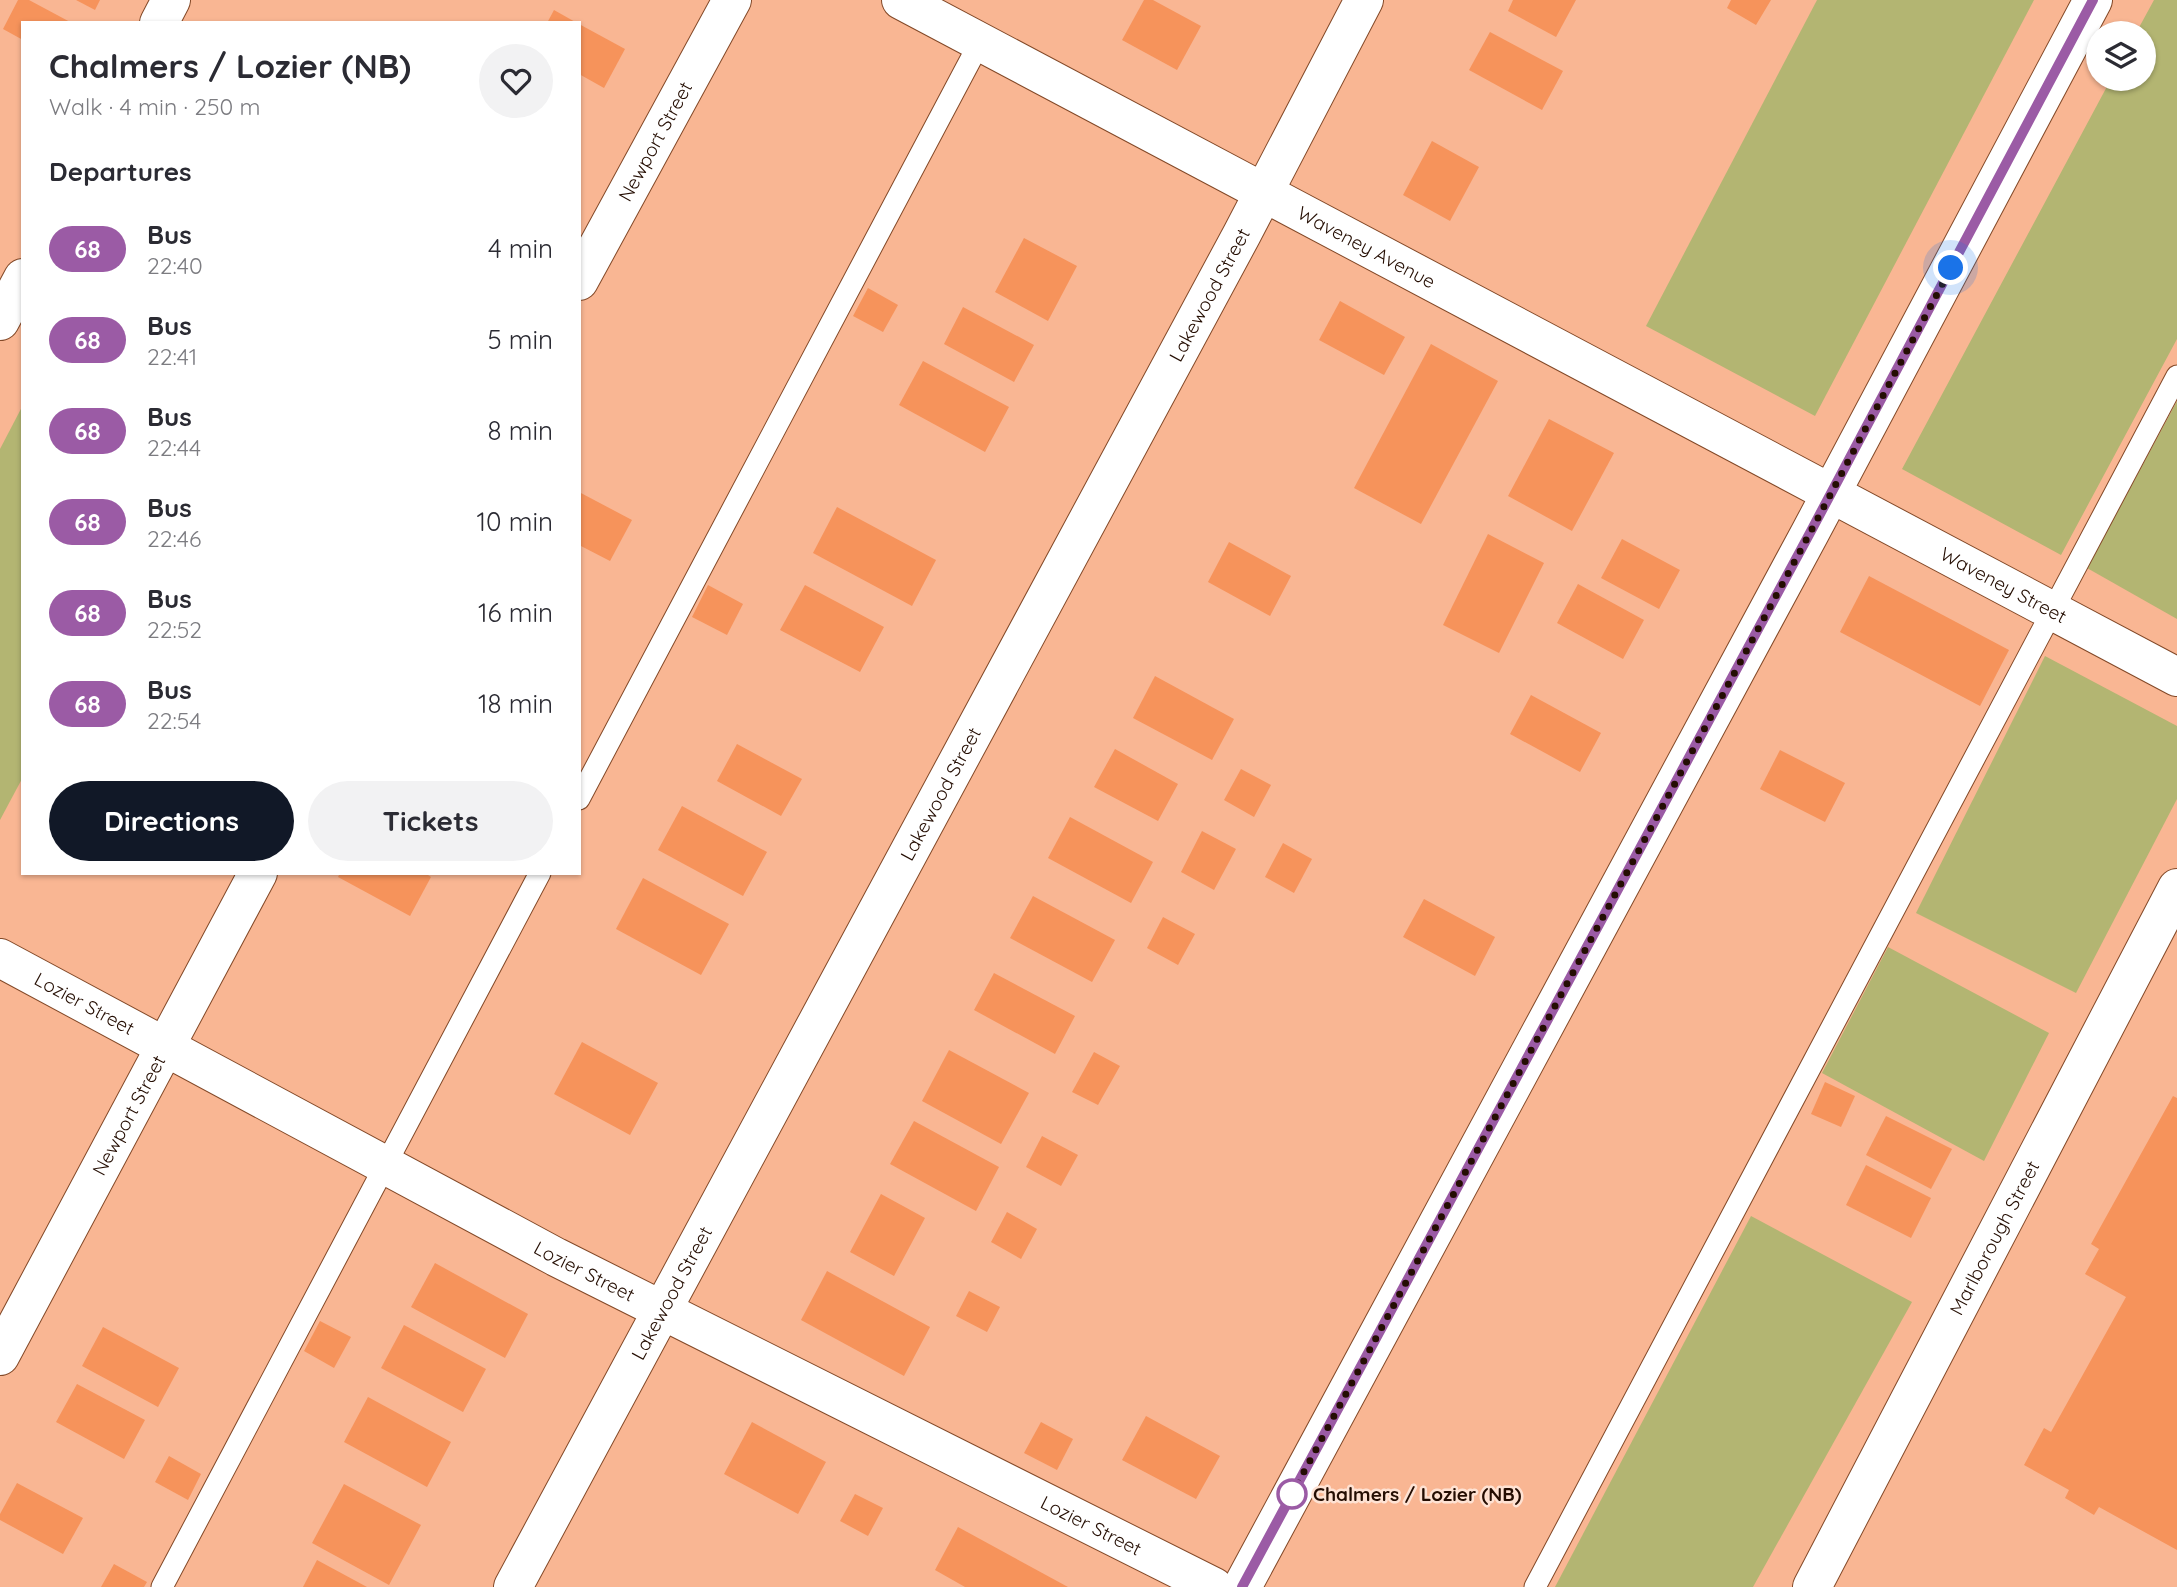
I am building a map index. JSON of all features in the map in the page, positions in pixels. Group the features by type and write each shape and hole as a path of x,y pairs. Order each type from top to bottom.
{"street":[{"path":"160,21 171,0"},
{"name":"Newport Street","path":"581,277 732,0"},
{"name":"Waveney Avenue","path":"901,0 1831,492"},
{"name":"Lakewood Street","path":"513,1587 1264,192 1364,0"},
{"path":"1242,1587 2093,0"},
{"path":"0,321 21,282"},
{"name":"Waveney Street","path":"1831,492 2177,677"},
{"name":"Newport Street","path":"0,1356 257,875"},
{"name":"Marlborough Street","path":"1812,1587 2177,888"},
{"name":"Lozier Street","path":"0,958 661,1311 1214,1587"}],"lane":[{"path":"581,795 980,42"},
{"path":"1535,1587 2177,376"},
{"path":"162,1587 539,875"}],"green space":[{"path":"1817,0 2034,0 1815,416 1646,326"},
{"path":"2154,0 2177,0 2177,339 2061,555 1902,469 2105,91 2156,91 2156,21 2143,21"},
{"path":"2177,401 2177,619 2087,568"},
{"path":"21,409 21,781 0,820 0,449"},
{"path":"2045,656 2177,726 2177,799 2076,993 1916,913"},
{"path":"1888,947 2049,1033 1984,1161 1822,1073"},
{"path":"1751,1216 1912,1302 1753,1587 1555,1587"}],"building":[{"path":"18,0 29,0 68,21 21,21 21,39 3,29"},
{"path":"76,0 100,0 95,10"},
{"path":"1144,0 1153,0 1201,26 1177,70 1122,40"},
{"path":"1513,0 1576,0 1556,37 1508,11"},
{"path":"1731,0 1771,0 1756,25 1727,8"},
{"path":"554,10 573,21 548,21"},
{"path":"581,25 625,49 604,88 581,75"},
{"path":"1490,32 1563,71 1542,110 1469,70"},
{"path":"1432,141 1479,167 1450,221 1403,195"},
{"path":"1024,238 1077,266 1048,321 995,292"},
{"path":"868,288 898,305 883,332 853,316"},
{"path":"1340,301 1405,337 1384,375 1319,340"},
{"path":"963,307 1034,345 1014,382 944,344"},
{"path":"1431,344 1498,381 1421,524 1354,488"},
{"path":"923,361 1009,407 985,452 899,405"},
{"path":"1549,419 1614,453 1572,531 1508,496"},
{"path":"581,493 632,520 610,561 581,546"},
{"path":"837,507 936,560 912,606 813,553"},
{"path":"1488,534 1544,563 1499,653 1443,625"},
{"path":"1622,539 1680,570 1659,609 1601,578"},
{"path":"1229,542 1291,576 1270,616 1208,582"},
{"path":"1869,576 2009,650 1980,706 1840,632"},
{"path":"1578,584 1644,620 1623,659 1557,623"},
{"path":"708,585 743,604 727,635 692,617"},
{"path":"805,585 884,627 860,672 780,630"},
{"path":"1155,676 1234,719 1212,760 1133,718"},
{"path":"1531,695 1601,733 1580,772 1510,734"},
{"path":"737,744 802,779 781,816 717,781"},
{"path":"1115,749 1178,784 1158,821 1094,787"},
{"path":"1780,750 1845,783 1825,822 1760,789"},
{"path":"1241,769 1271,785 1254,817 1224,800"},
{"path":"682,806 767,852 743,896 658,850"},
{"path":"1070,817 1153,862 1131,903 1048,858"},
{"path":"1202,831 1236,849 1214,890 1181,872"},
{"path":"1283,843 1312,859 1294,893 1265,877"},
{"path":"428,875 431,877 410,916 338,877"},
{"path":"643,878 729,924 701,975 616,929"},
{"path":"1033,896 1115,940 1092,982 1010,938"},
{"path":"1424,899 1495,937 1475,976 1403,937"},
{"path":"1163,917 1195,934 1178,965 1147,948"},
{"path":"994,973 1075,1016 1055,1054 974,1010"},
{"path":"582,1042 658,1083 630,1135 554,1094"},
{"path":"949,1050 1029,1093 1001,1144 922,1101"},
{"path":"1094,1052 1120,1066 1098,1105 1072,1092"},
{"path":"1825,1082 1855,1096 1841,1127 1811,1114"},
{"path":"2173,1096 2177,1098 2177,1550 2099,1507 2094,1515 2065,1498 2069,1490 2024,1465 2044,1428 2051,1432 2126,1297 2085,1274 2099,1249 2091,1244"},
{"path":"1886,1116 1952,1149 1931,1189 1866,1155"},
{"path":"914,1121 999,1167 976,1211 890,1164"},
{"path":"1042,1136 1078,1155 1061,1186 1026,1167"},
{"path":"1866,1165 1931,1198 1911,1238 1846,1205"},
{"path":"881,1194 925,1218 894,1276 850,1252"},
{"path":"1007,1212 1037,1229 1021,1259 991,1242"},
{"path":"435,1263 528,1314 505,1358 411,1307"},
{"path":"827,1271 930,1327 904,1376 801,1320"},
{"path":"969,1291 1000,1307 987,1332 956,1316"},
{"path":"320,1321 351,1337 334,1368 304,1351"},
{"path":"404,1325 486,1369 463,1412 381,1368"},
{"path":"103,1327 179,1368 158,1407 82,1366"},
{"path":"77,1384 145,1420 124,1459 56,1422"},
{"path":"368,1397 451,1442 427,1487 344,1442"},
{"path":"1146,1416 1220,1456 1196,1499 1122,1460"},
{"path":"752,1422 826,1462 798,1514 724,1474"},
{"path":"1041,1422 1073,1439 1057,1470 1024,1453"},
{"path":"169,1456 201,1474 188,1500 155,1482"},
{"path":"17,1483 83,1518 63,1554 0,1520 0,1514"},
{"path":"344,1484 421,1525 389,1585 312,1543"},
{"path":"855,1494 883,1508 868,1536 840,1521"},
{"path":"958,1527 1068,1587 965,1587 935,1570"},
{"path":"317,1560 367,1587 303,1587"},
{"path":"114,1564 147,1582 144,1587 101,1587"}],"bus line":[{"name":"68","path":"1242,1587 1811,531 2093,0"}],"place":[{"name":"Chalmers / Lozier (NB)","path":"1292,1494"}],"route":[{"path":"1292,1494 1951,268"}]}
